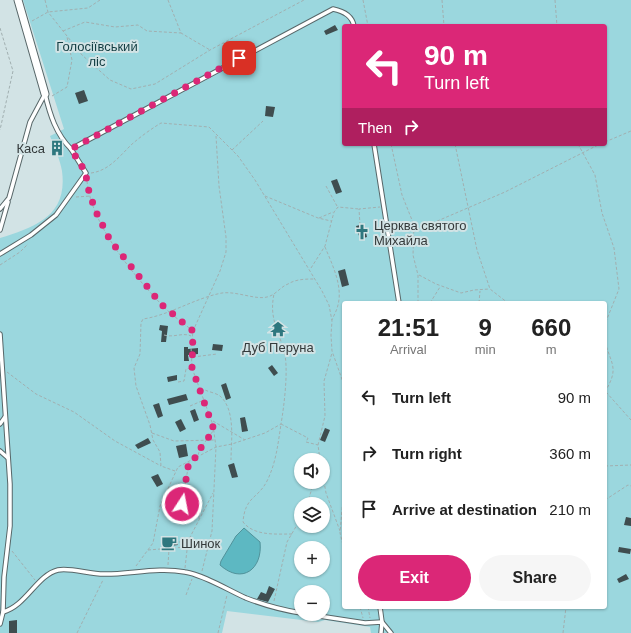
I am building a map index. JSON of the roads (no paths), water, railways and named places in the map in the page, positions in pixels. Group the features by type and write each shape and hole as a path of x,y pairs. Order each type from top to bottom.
{"street":[{"path":"18,0 46,96"}],"lane":[{"path":"71,149 333,9 347,14 354,24"},
{"path":"0,254 31,235 56,215 86,173 58,132 49,112 46,96"},
{"path":"0,230 30,122 46,96"},
{"path":"374,146 399,301"},
{"path":"0,209 9,198"},
{"path":"0,334 8,458 10,519 3,612 0,624"},
{"path":"0,424 5,417"},
{"path":"0,451 8,458"},
{"path":"3,612 9,611 47,576 58,570 107,574 167,571 184,572 229,588 244,597 272,608 294,612"},
{"path":"380,609 382,622 381,633"},
{"path":"330,618 365,623 382,622"},
{"path":"382,622 391,633"}],"place":[{"name":"Каса","path":"57,148"},
{"name":"Церква святого Михайла","path":"362,232"},
{"name":"Дуб Перуна","path":"278,329"},
{"name":"Шинок","path":"169,543"}],"park label":[{"name":"Голосіївський ліс","path":"97,54"}]}
